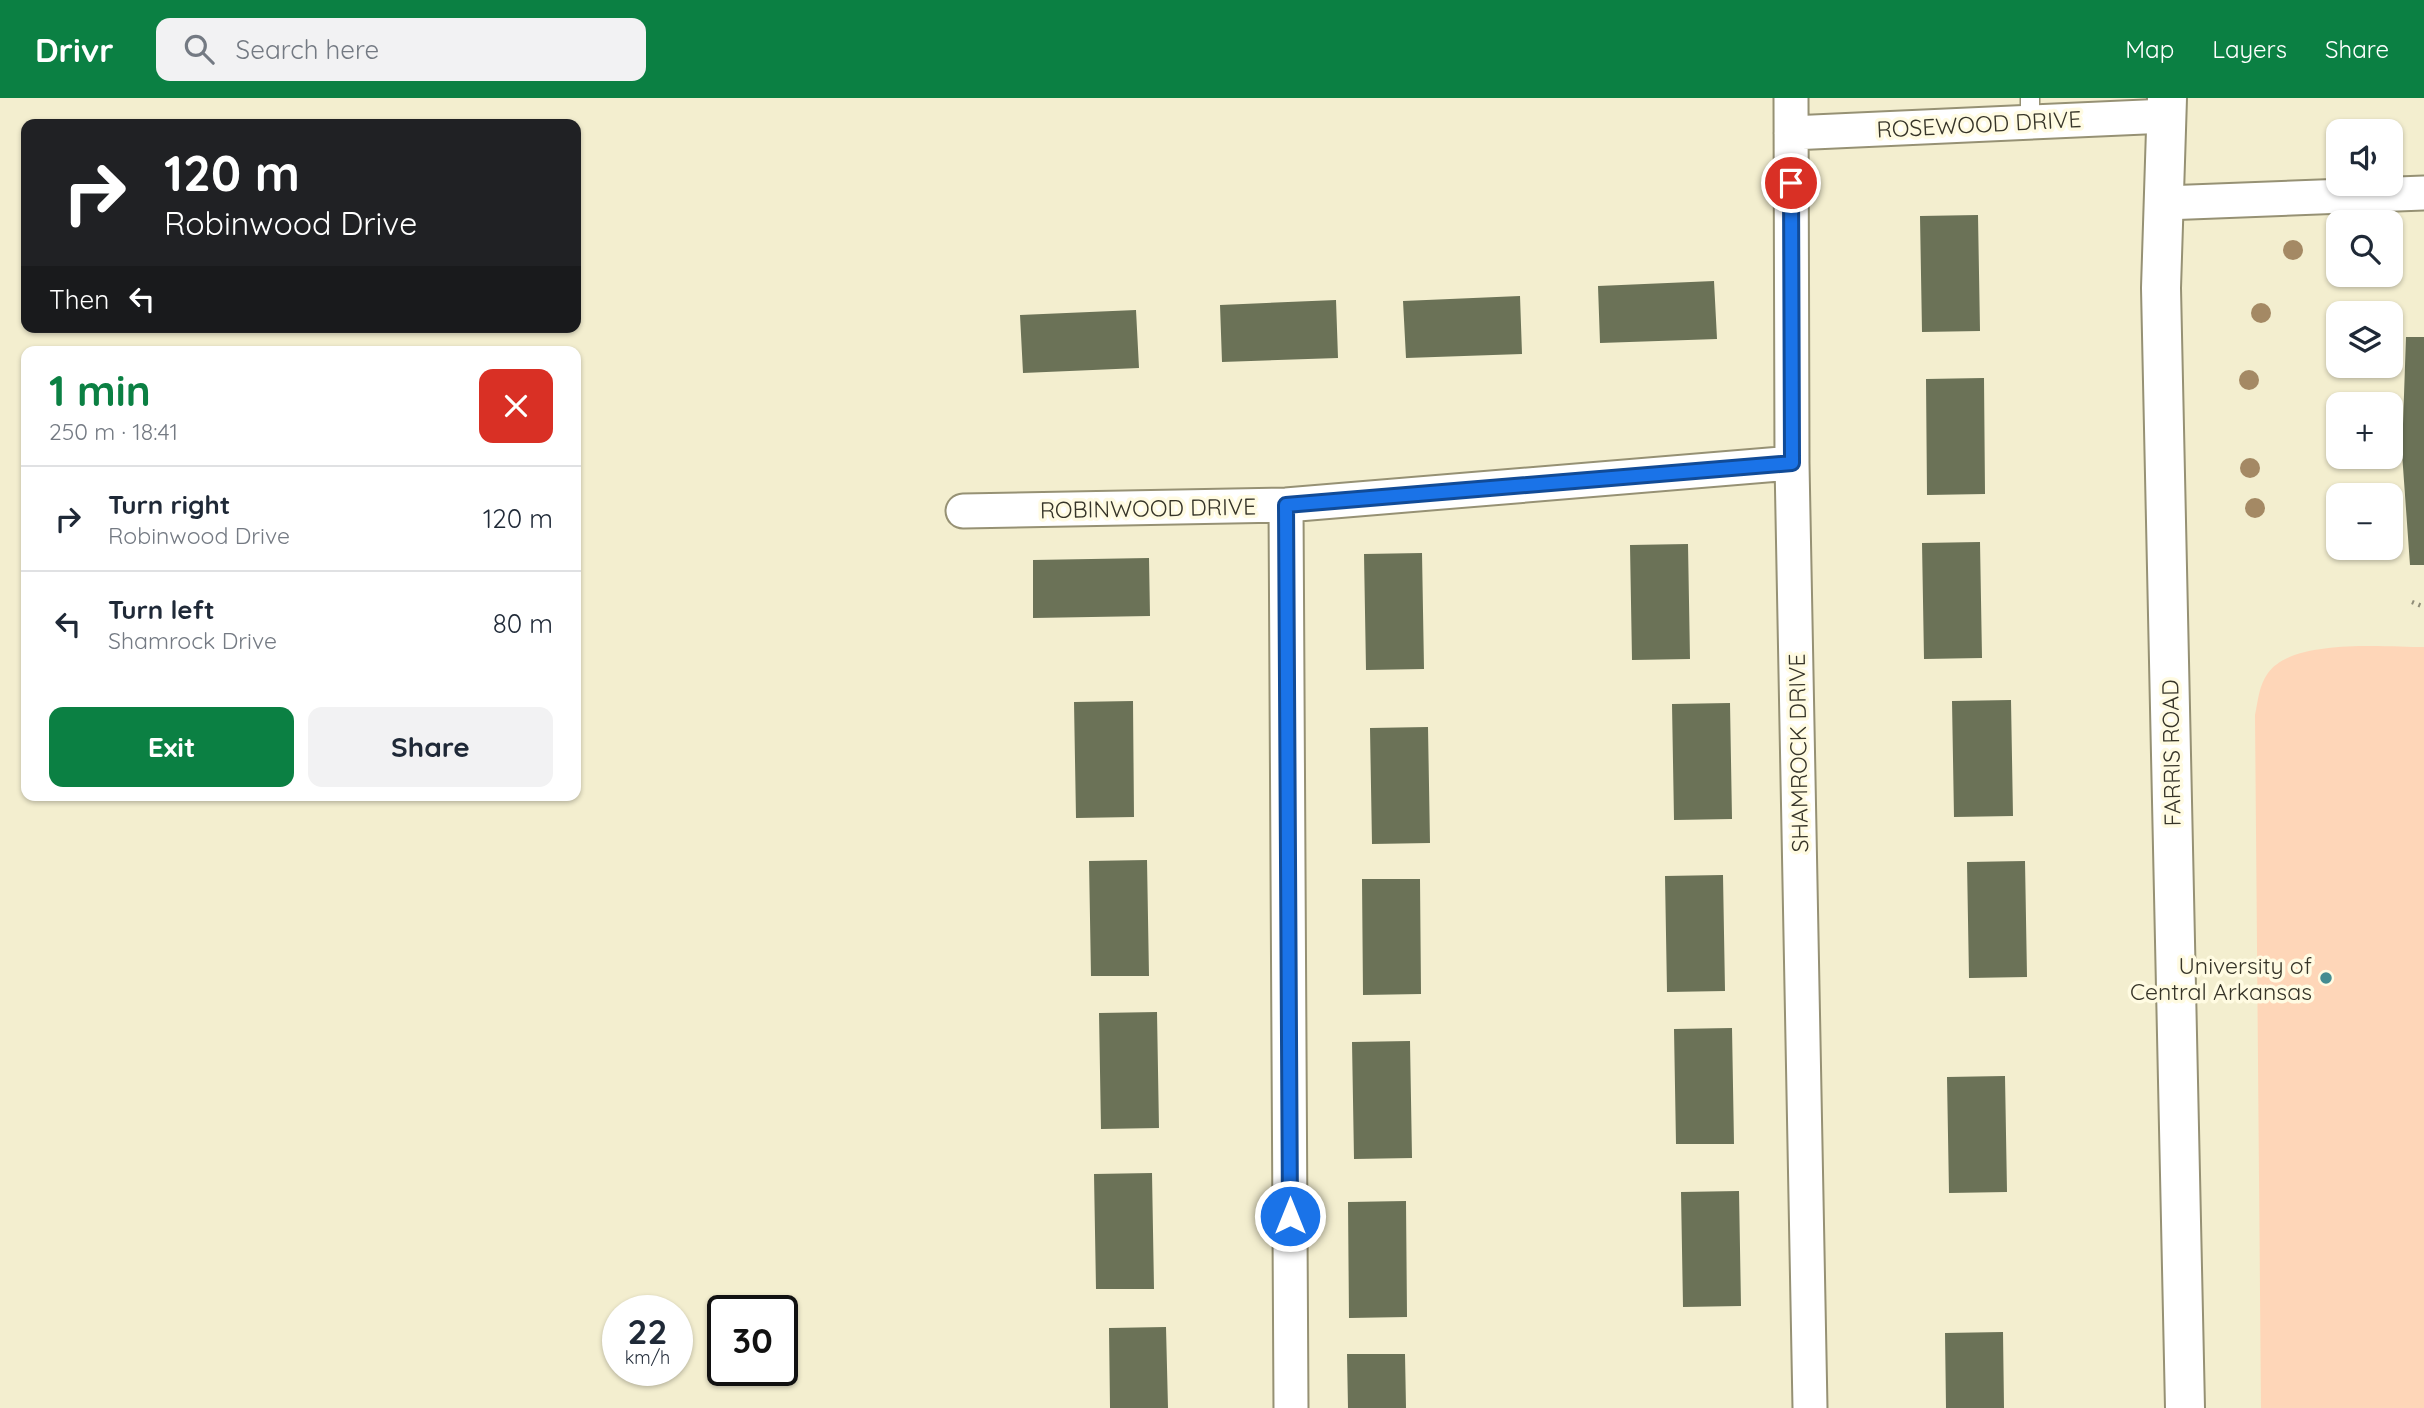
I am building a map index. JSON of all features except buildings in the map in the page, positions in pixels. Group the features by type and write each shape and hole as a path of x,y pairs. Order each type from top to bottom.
{"street":[{"name":"SHAMROCK DRIVE","path":"1791,98 1792,463 1810,1408"},
{"name":"ROSEWOOD DRIVE","path":"1791,133 2030,109 2167,107"},
{"name":"FARRIS ROAD","path":"2167,107 2161,288 2185,1408"},
{"path":"2164,203 2424,193"},
{"name":"ROBINWOOD DRIVE","path":"963,511 1286,505 1792,463"},
{"path":"1286,505 1291,1408"}],"path":[{"path":"2412,603 2424,607"}],"shaded area":[{"path":"2340,647 2424,647 2424,1408 2261,1408 2255,715 2258,699 2268,673 2280,662 2297,654"}],"place":[{"name":"University of Central Arkansas","path":"2326,978"}],"route":[{"path":"1290,1216 1286,505 1792,463 1791,183"}]}
